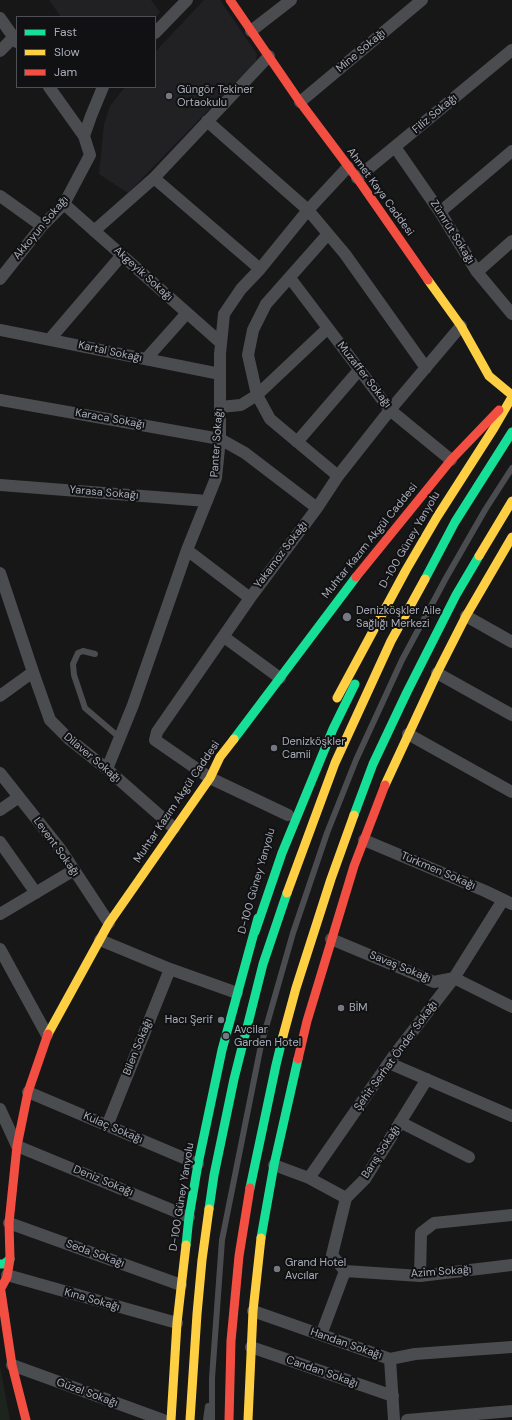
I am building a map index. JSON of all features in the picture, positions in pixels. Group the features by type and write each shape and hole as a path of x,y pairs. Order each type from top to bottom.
{"main road":[{"name":"Ahmet Kaya Caddesi","path":"230,0 300,102 348,167 358,178 461,326 489,376 512,396"},
{"name":"Muhtar Kazım Akgül Caddesi","path":"26,1420 12,1365 2,1304 3,1283 10,1259 9,1223 17,1146 28,1092 47,1035 109,923 210,778 220,757 351,583 452,460 512,396"},
{"name":"D-100 Güney Yanyolu","path":"320,737 331,711 406,570 437,517 494,428 512,396"},
{"path":"190,1420 197,1314 203,1253 214,1175 234,1079 264,964 280,911 335,763 391,641 455,522 512,432"},
{"path":"229,1420 231,1341 239,1256 248,1197 276,1065 296,988 331,879 373,764 407,692 456,595 512,501"},
{"path":"425,559 442,536 455,522"},
{"path":"248,1420 251,1347 262,1226 274,1165 307,1020 331,939 364,840 386,783 408,734 466,616 505,559 512,537"},
{"path":"255,932 282,853 333,729 360,674 408,585"},
{"name":"D-100 Güney Yanyolu","path":"171,1420 181,1285 189,1217 198,1164 222,1050 255,932 271,866 296,795"},
{"path":"0,1264 4,1264 10,1259"}],"street":[{"path":"156,32 187,0"},
{"path":"251,32 291,0"},
{"name":"Mine Sokağı","path":"300,102 422,0"},
{"path":"0,18 15,39 0,51"},
{"name":"Filiz Sokağı","path":"358,178 512,50"},
{"path":"94,231 154,178 269,56"},
{"name":"Akkoyun Sokağı","path":"0,279 42,226 64,204 90,156 84,136 50,88"},
{"path":"84,136 103,88"},
{"path":"207,121 308,210 345,254 426,368"},
{"name":"Zümrüt Sokağı","path":"395,147 440,212 477,272 512,314"},
{"path":"440,212 512,151"},
{"name":"Panter Sokağı","path":"107,770 133,705 187,550 216,478 220,439 220,374 224,314 241,289 260,269 308,210 348,167"},
{"path":"154,178 260,269"},
{"path":"0,196 42,226"},
{"name":"Akgeyik Sokağı","path":"64,204 221,343"},
{"path":"328,234 266,304 253,330 248,354 257,395 270,419 338,476"},
{"path":"477,272 512,242"},
{"path":"50,339 122,255"},
{"name":"Muzaffer Sokağı","path":"290,278 390,410 452,460"},
{"path":"146,359 187,313"},
{"name":"Yakamoz Sokağı","path":"210,778 155,740 157,732 250,598 317,508 338,476 390,410 461,326"},
{"path":"220,407 241,405 257,395 328,328"},
{"name":"Kartal Sokağı","path":"0,330 220,374"},
{"path":"297,442 360,369"},
{"name":"Karaca Sokağı","path":"0,400 220,439 245,453 317,508"},
{"name":"Yarasa Sokağı","path":"0,485 207,501"},
{"path":"187,550 250,598"},
{"name":"Dilaver Sokağı","path":"0,573 50,720 69,739 174,828"},
{"path":"466,616 512,642"},
{"path":"224,637 280,678"},
{"path":"0,696 33,672"},
{"path":"437,673 512,715"},
{"path":"408,734 512,792"},
{"name":"Levent Sokağı","path":"0,773 61,850 109,923"},
{"path":"210,778 288,816"},
{"path":"0,810 18,796"},
{"name":"Türkmen Sokağı","path":"364,840 507,902"},
{"path":"0,842 36,893"},
{"path":"0,914 74,870"},
{"name":"Şehit Serhat Önder Sokağı","path":"309,1178 389,1063 454,978 507,902"},
{"name":"Savaş Sokağı","path":"331,939 434,982 454,978"},
{"path":"100,940 170,969 237,994"},
{"path":"0,950 47,1035"},
{"name":"Bilen Sokağı","path":"107,1126 170,969"},
{"path":"454,978 512,1007"},
{"path":"389,1063 512,1116"},
{"name":"Barış Sokağı","path":"346,1198 365,1179 427,1079"},
{"name":"Kulaç Sokağı","path":"28,1092 198,1164"},
{"path":"0,1109 17,1146"},
{"path":"400,1122 469,1157"},
{"name":"Deniz Sokağı","path":"17,1146 189,1217"},
{"path":"274,1165 309,1178 346,1198 332,1255 345,1271 321,1335"},
{"path":"420,1276 421,1233 434,1223 512,1215"},
{"name":"Seda Sokağı","path":"9,1223 181,1285"},
{"name":"Azim Sokağı","path":"345,1271 420,1276 512,1265"},
{"name":"Kına Sokağı","path":"3,1283 177,1323"},
{"name":"Handan Sokağı","path":"254,1311 390,1359 415,1354 512,1347"},
{"name":"Candan Sokağı","path":"251,1347 393,1396"},
{"path":"390,1359 394,1420"},
{"name":"Güzel Sokağı","path":"12,1365 163,1420"},
{"path":"407,1420 512,1411"}],"lane":[{"path":"206,1420 212,1378 222,1240 261,1045 293,933 327,833 356,760 402,660 450,571 485,510 512,468"},
{"path":"94,654 83,650 78,654 73,664 74,675 85,708 120,738"},
{"path":"212,1378 212,1420"}],"shaded area":[{"path":"49,0 151,0 160,12 156,17 60,16"},
{"name":"Güngör Tekiner Ortaokulu","path":"204,0 220,0 257,54 256,61 128,193 99,174 104,124 110,106 124,88 156,88 156,51"},
{"path":"0,1366 10,1420 0,1420"}],"traffic: fast":[{"path":"425,579 455,522 512,432"},
{"path":"354,815 373,764 407,692 456,595 479,556"},
{"path":"234,739 356,577"},
{"path":"255,932 282,853 333,729 355,684"},
{"path":"209,1209 214,1175 234,1079 263,964 287,893"},
{"path":"186,1245 198,1164 222,1050 258,918"},
{"path":"250,1188 283,1036"},
{"path":"261,1238 274,1165 298,1059"},
{"path":"0,1264 4,1264 10,1259"}],"traffic: slow":[{"path":"428,280 461,326 489,376 512,395"},
{"path":"337,698 406,570 437,517 512,397"},
{"path":"479,556 512,501"},
{"path":"385,785 437,673 466,616 512,537"},
{"path":"287,893 335,763 391,641 425,579"},
{"path":"48,1034 109,923 210,778 220,757 234,739"},
{"path":"283,1036 296,988 331,879 354,815"},
{"path":"190,1420 197,1314 209,1209"},
{"path":"248,1420 253,1311 261,1238"},
{"path":"171,1420 177,1323 186,1245"}],"traffic: jam":[{"path":"230,0 300,102 357,178 428,280"},
{"path":"356,577 451,460 499,410"},
{"path":"298,1059 307,1021 354,866 385,785"},
{"path":"1,1288 7,1277 10,1259 9,1223 17,1146 28,1092 48,1034"},
{"path":"229,1420 231,1341 239,1256 250,1188"},
{"path":"0,1285 12,1365 26,1420"}],"place":[{"name":"Güngör Tekiner Ortaokulu","path":"169,96"},
{"name":"Denizköşkler Aile Sağlığı Merkezi","path":"347,617"},
{"name":"Denizköşkler Camii","path":"274,748"},
{"name":"BİM","path":"341,1008"},
{"name":"Hacı Şerif","path":"221,1020"},
{"name":"Avcilar Garden Hotel","path":"226,1036"},
{"name":"Grand Hotel Avcılar","path":"277,1269"}]}
